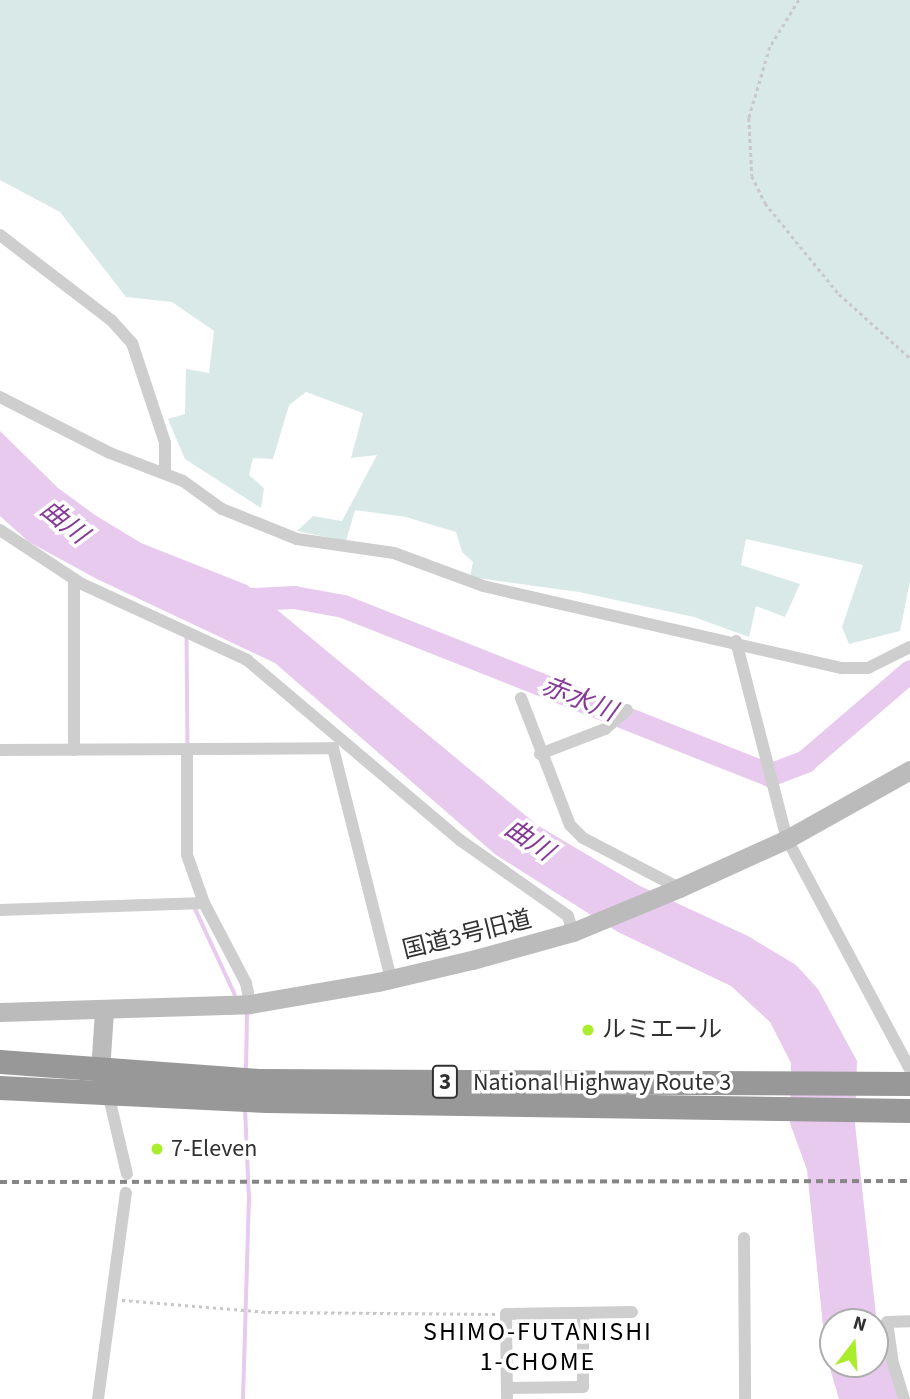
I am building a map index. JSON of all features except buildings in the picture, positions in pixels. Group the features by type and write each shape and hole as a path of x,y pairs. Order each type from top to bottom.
{"highway":[{"name":"National Highway Route 3","path":"0,1062 104,1082"},
{"name":"National Highway Route 3","path":"3,1088 104,1082 258,1081 789,1096 858,1110 910,1111"},
{"name":"National Highway Route 3","path":"789,1096 859,1084 910,1084"}],"street":[{"path":"0,235 112,321 132,343 164,443 165,473"},
{"path":"0,397 110,453 165,473 222,509 297,539 394,554 483,586 851,669 868,667 910,647"},
{"path":"0,530 74,579 196,634 262,670 460,840 568,916 573,932"},
{"path":"74,579 74,750"},
{"path":"736,641 787,839 910,1069"},
{"path":"521,698 540,754 570,825 583,838 671,891"},
{"path":"540,754 605,729 627,710"},
{"path":"0,750 333,748 391,979"},
{"path":"187,750 187,855 204,903 246,983 250,1004"},
{"name":"国道3号旧道","path":"0,1012 104,1012 250,1004 391,979 573,932 787,839 910,770"},
{"path":"0,910 204,903"},
{"path":"104,1012 104,1082 127,1174"},
{"path":"99,1399 125,1193"},
{"path":"744,1238 745,1399"},
{"path":"583,1313 583,1387 507,1394 506,1314 632,1312"},
{"path":"904,1399 892,1364 887,1322 910,1321"}],"path":[{"path":"799,0 770,47 749,118 752,176 765,203 839,294 910,358"},
{"path":"112,1299 253,1311 506,1314"}],"shaded area":[{"path":"0,0 910,0 910,581 900,631 849,644 842,627 863,565 746,539 741,565 800,584 785,617 756,606 749,637 694,617 579,592 470,577 473,562 462,552 456,532 406,517 355,510 346,541 297,531 313,516 342,521 377,455 351,458 363,413 306,392 289,405 273,459 253,458 249,475 264,488 261,508 185,459 168,419 185,414 186,369 209,373 214,331 172,302 126,297 60,212 0,180"}],"water":[{"name":"曲川","path":"0,431 58,488 95,515 141,543 247,585 537,825 640,886 748,936 796,965 818,989 857,1061 855,1124 875,1308 821,1308 807,1170 790,1123 791,1063 770,1022 731,986 618,932 496,855 275,663 97,579 29,542 0,516"},
{"path":"889,1367 898,1399 839,1399 833,1378 889,1378"}],"waterway":[{"name":"赤水川","path":"231,600 294,597 343,606 769,775 805,761 910,671"},
{"path":"187,636 188,742"},
{"path":"195,908 235,994"},
{"path":"246,1068 247,1015"},
{"path":"243,1399 249,1200 245,1107"}],"railway":[{"path":"0,1182 910,1181"}],"place":[{"name":"ルミエール","path":"588,1030"},
{"name":"7-Eleven","path":"157,1149"}],"district":[{"name":"SHIMO-FUTANISHI 1-CHOME","path":"538,1347"}]}
